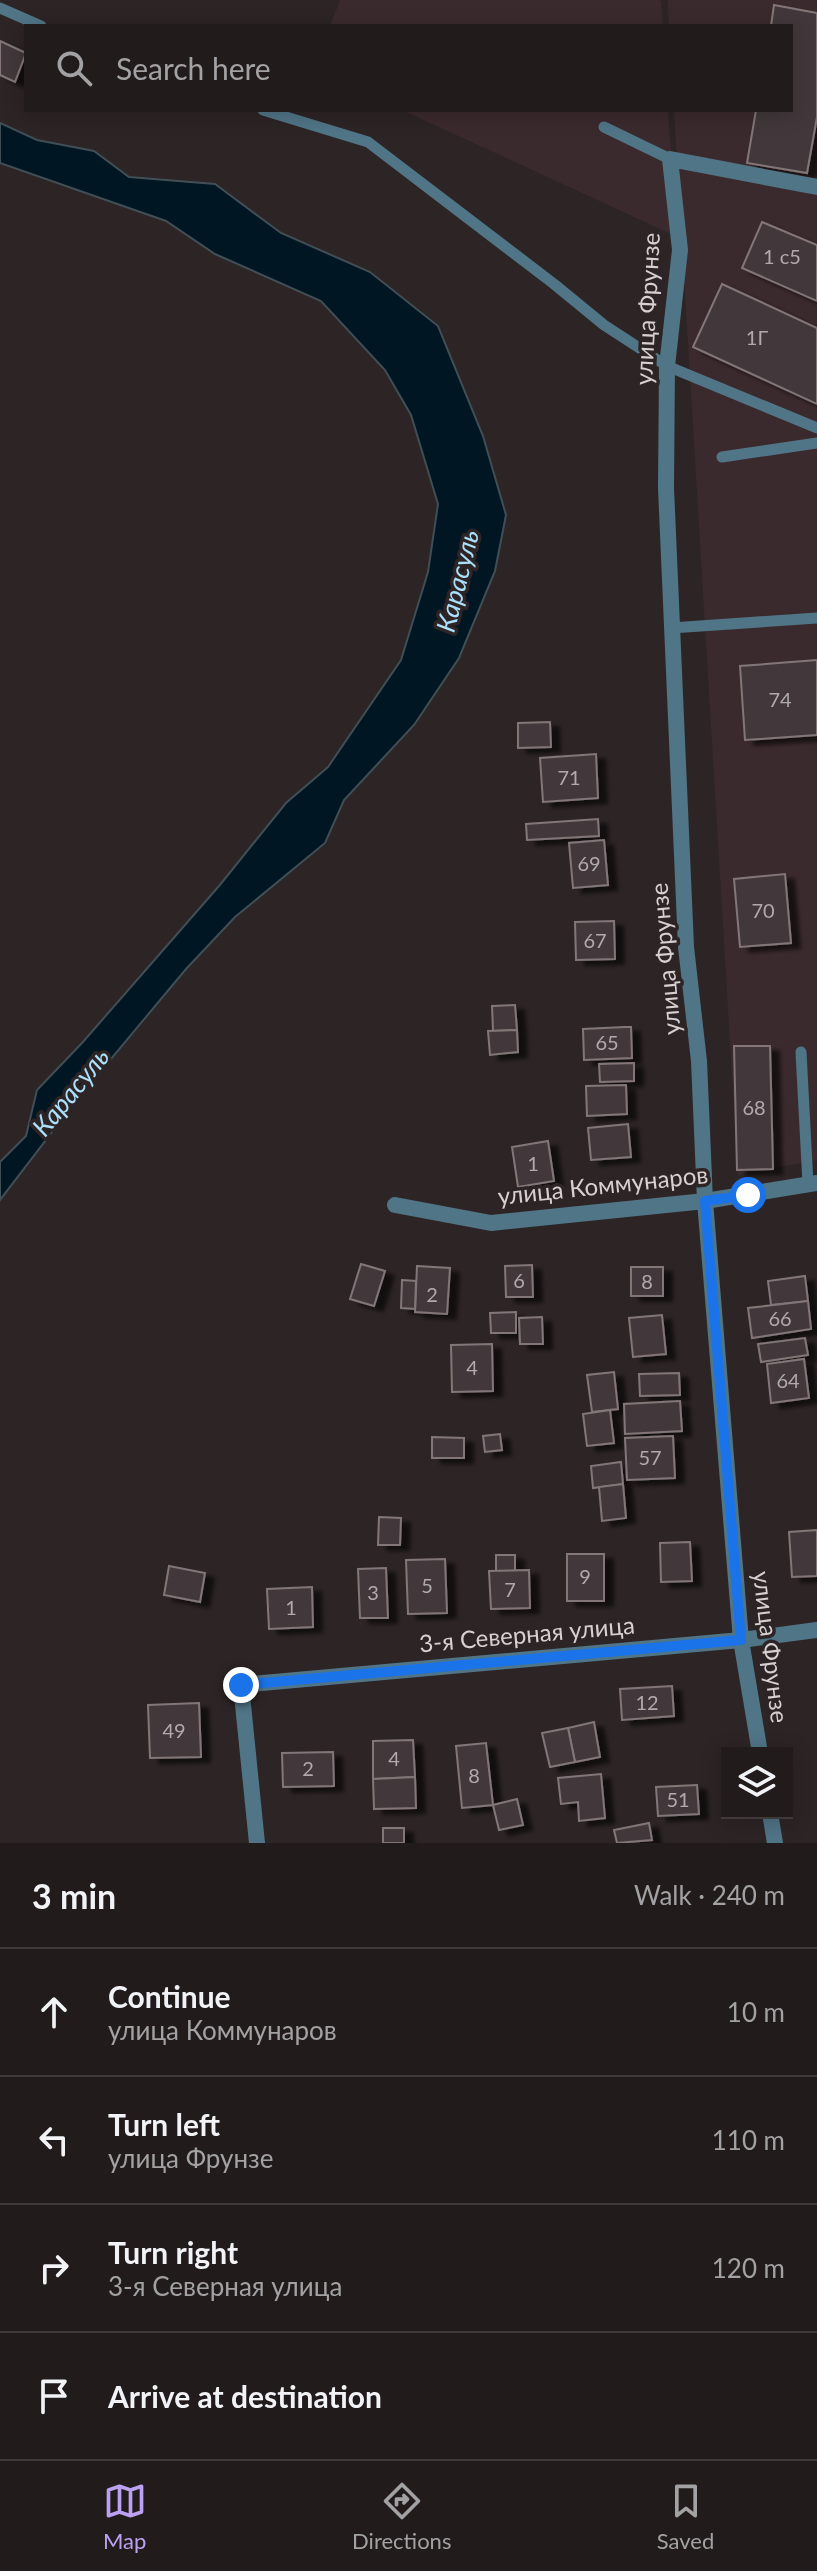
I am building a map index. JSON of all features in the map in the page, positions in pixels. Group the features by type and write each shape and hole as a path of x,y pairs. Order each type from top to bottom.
{"street":[{"name":"улица Фрунзе","path":"670,159 680,250 667,366 666,488 685,932 699,1061 705,1201 741,1640 759,1747"},
{"path":"670,159 817,187"},
{"name":"улица Коммунаров","path":"395,1205 491,1223 705,1201 812,1184"},
{"name":"3-я Северная улица","path":"257,1843 241,1685 741,1640 817,1630"},
{"path":"771,1819 775,1843"}],"lane":[{"path":"0,8 36,24"},
{"path":"270,112 368,142 604,325 667,366 817,428"},
{"path":"604,127 670,159"},
{"path":"722,457 817,443"},
{"path":"671,628 817,618"},
{"path":"801,1052 812,1184"}],"shaded area":[{"path":"340,0 659,0 663,24 331,24"},
{"path":"668,0 817,0 817,1160 738,1175 674,112 793,112 793,24 669,24"},
{"path":"406,112 668,112 671,151 663,156 671,234"}],"water":[{"name":"Карасуль","path":"0,123 37,140 94,151 129,177 215,184 281,233 370,272 438,326 483,436 506,515 495,571 459,658 414,725 344,800 325,843 235,917 186,969 75,1102 0,1200 0,1162 26,1136 37,1090 219,886 286,803 328,767 401,660 428,572 438,504 411,415 385,370 321,301 215,254 166,221 0,163"}],"building":[{"path":"774,5 817,13 817,117 807,173 747,163 756,112 793,112 793,24 771,24"},
{"path":"0,41 24,52 24,58 15,82 0,75"},
{"path":"762,222 817,245 817,301 742,268"},
{"path":"722,284 817,328 817,404 693,347"},
{"path":"817,660 817,735 745,740 740,666"},
{"path":"550,722 551,747 518,748 518,723"},
{"path":"596,754 598,798 543,802 540,758"},
{"path":"598,819 599,836 527,840 526,824"},
{"path":"604,840 608,885 573,888 569,843"},
{"path":"785,874 791,943 740,947 734,879"},
{"path":"614,921 615,959 576,960 575,922"},
{"path":"515,1005 517,1030 493,1031 492,1006"},
{"path":"631,1027 632,1058 584,1060 583,1029"},
{"path":"517,1030 518,1052 490,1055 488,1031"},
{"path":"734,1046 770,1046 773,1169 737,1170"},
{"path":"634,1063 634,1081 600,1082 599,1064"},
{"path":"626,1085 627,1114 587,1116 586,1086"},
{"path":"628,1124 631,1157 591,1160 588,1128"},
{"path":"548,1141 554,1181 518,1187 512,1147"},
{"path":"361,1264 385,1271 374,1306 350,1299"},
{"path":"532,1265 533,1297 506,1297 505,1266"},
{"path":"417,1266 450,1268 447,1314 415,1312"},
{"path":"631,1267 663,1267 663,1296 631,1296"},
{"path":"805,1276 808,1301 771,1305 768,1281"},
{"path":"402,1280 416,1281 415,1309 401,1308"},
{"path":"808,1301 811,1329 752,1338 748,1308"},
{"path":"516,1312 516,1333 491,1333 490,1313"},
{"path":"662,1315 666,1354 633,1357 629,1318"},
{"path":"542,1317 543,1344 520,1344 519,1318"},
{"path":"805,1338 808,1355 761,1362 758,1344"},
{"path":"492,1344 493,1391 452,1392 451,1345"},
{"path":"804,1359 809,1398 771,1403 767,1364"},
{"path":"614,1372 618,1409 592,1412 587,1375"},
{"path":"679,1373 680,1395 640,1396 639,1374"},
{"path":"680,1401 682,1431 625,1434 624,1404"},
{"path":"610,1410 614,1443 587,1446 583,1414"},
{"path":"500,1434 502,1450 485,1452 483,1436"},
{"path":"673,1436 675,1478 627,1480 625,1438"},
{"path":"432,1437 464,1438 464,1458 432,1458"},
{"path":"621,1462 623,1484 593,1488 591,1466"},
{"path":"623,1484 626,1518 602,1521 599,1487"},
{"path":"379,1517 401,1518 400,1545 378,1545"},
{"path":"817,1530 817,1576 792,1577 789,1532"},
{"path":"690,1542 692,1581 661,1582 660,1543"},
{"path":"567,1554 604,1554 604,1601 567,1601"},
{"path":"496,1555 515,1555 515,1571 496,1571"},
{"path":"445,1559 447,1613 408,1614 406,1560"},
{"path":"169,1566 205,1573 200,1602 164,1595"},
{"path":"386,1568 388,1618 360,1618 358,1569"},
{"path":"529,1570 530,1608 491,1609 489,1571"},
{"path":"312,1587 313,1627 269,1629 267,1589"},
{"path":"672,1686 674,1716 622,1720 620,1689"},
{"path":"199,1703 201,1757 150,1758 148,1705"},
{"path":"594,1722 600,1757 575,1762 568,1728"},
{"path":"568,1728 575,1762 550,1767 542,1733"},
{"path":"413,1740 415,1777 373,1779 373,1741"},
{"path":"486,1743 493,1805 462,1808 456,1746"},
{"path":"333,1752 334,1786 283,1787 282,1753"},
{"path":"601,1774 605,1818 579,1821 578,1802 561,1804 558,1778"},
{"path":"415,1777 416,1808 374,1809 373,1779"},
{"path":"697,1785 699,1814 658,1816 656,1787"},
{"path":"517,1799 523,1825 499,1830 493,1805"},
{"path":"649,1823 652,1840 617,1843 614,1830"},
{"path":"383,1828 404,1828 404,1843 383,1843"}],"route":[{"path":"241,1685 741,1640 705,1201 748,1195"}]}
